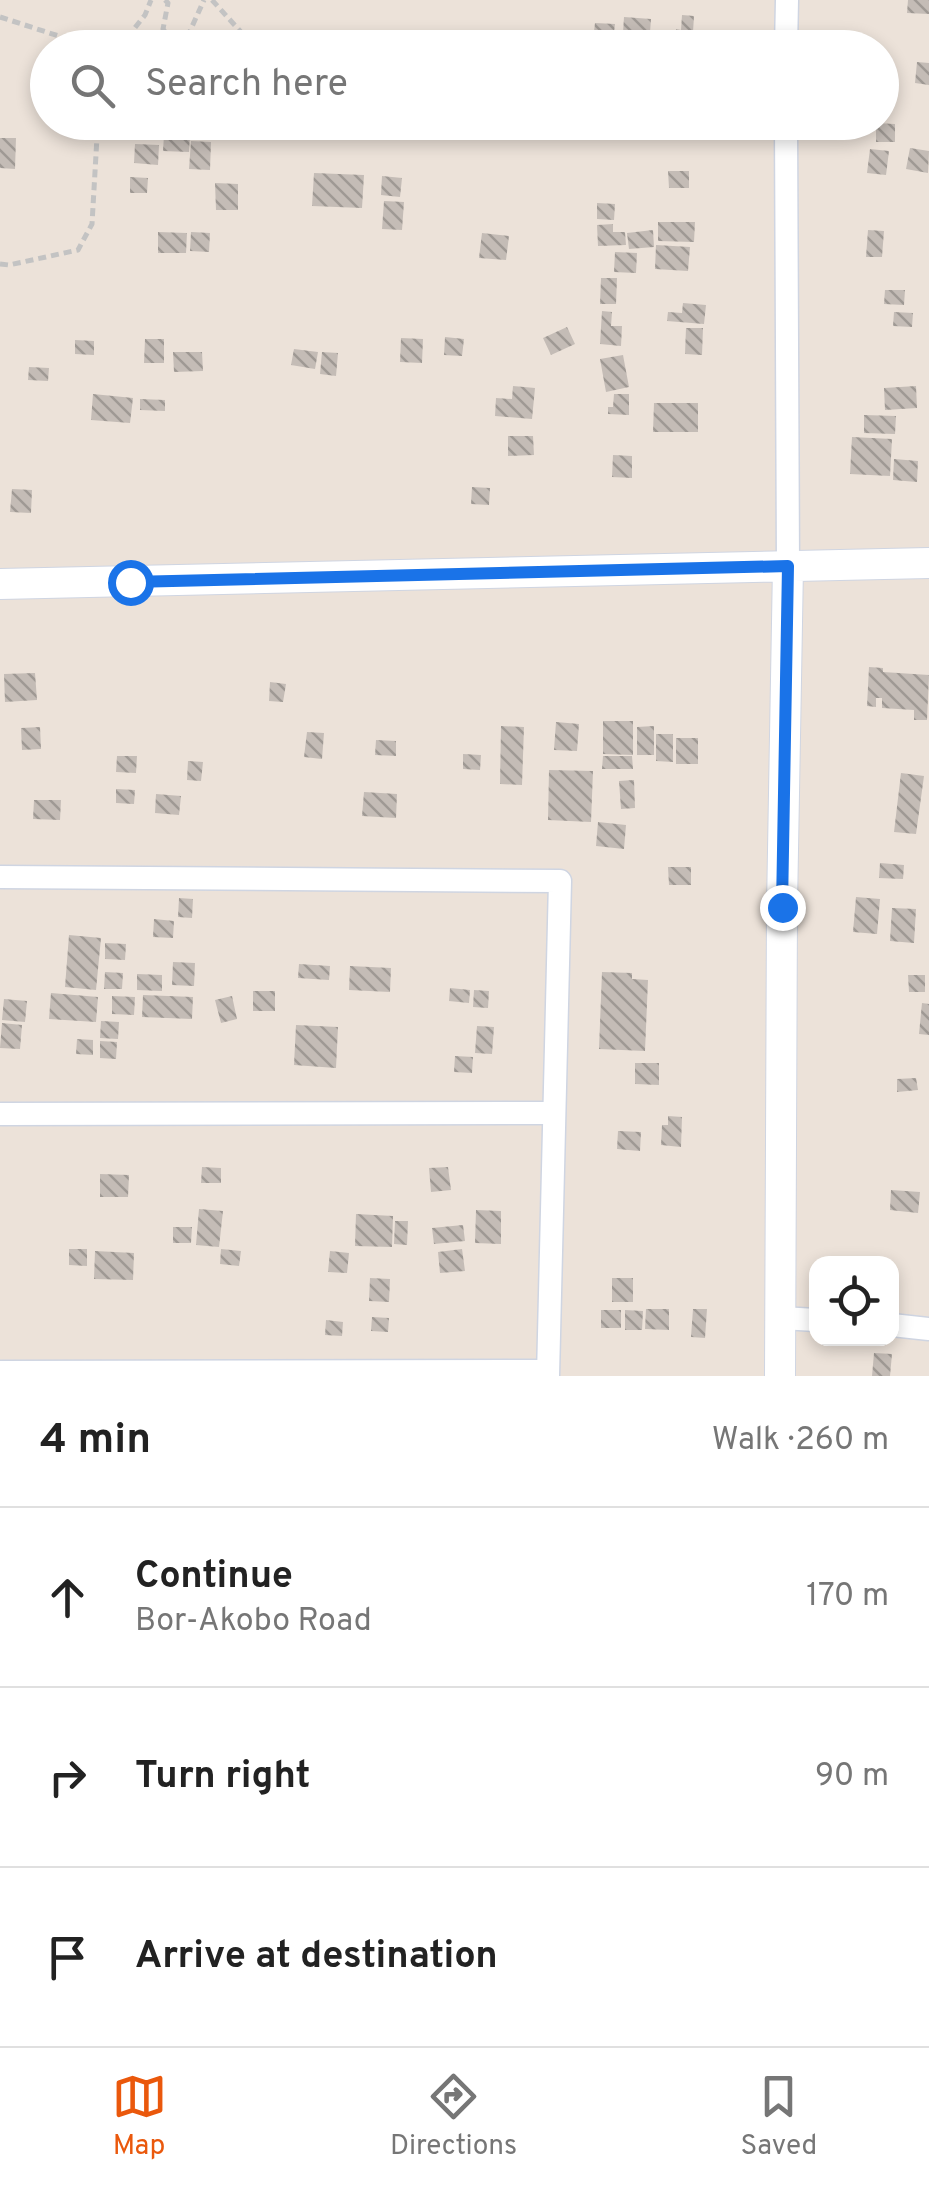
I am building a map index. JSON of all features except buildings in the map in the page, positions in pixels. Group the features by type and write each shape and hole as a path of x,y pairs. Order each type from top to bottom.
{"street":[{"path":"786,30 787,0"},
{"path":"780,1376 788,566 786,140"},
{"path":"0,584 929,563"},
{"path":"0,877 560,881 548,1374 0,1372"},
{"path":"0,1114 554,1113"},
{"path":"781,1318 809,1320"},
{"path":"899,1327 929,1329"}],"path":[{"path":"133,30 151,0"},
{"path":"164,30 166,0"},
{"path":"190,30 204,0"},
{"path":"212,0 239,30"},
{"path":"0,17 40,30"},
{"path":"0,264 78,250 92,224 96,140"}],"route":[{"path":"130,582 788,566 782,907"}]}
